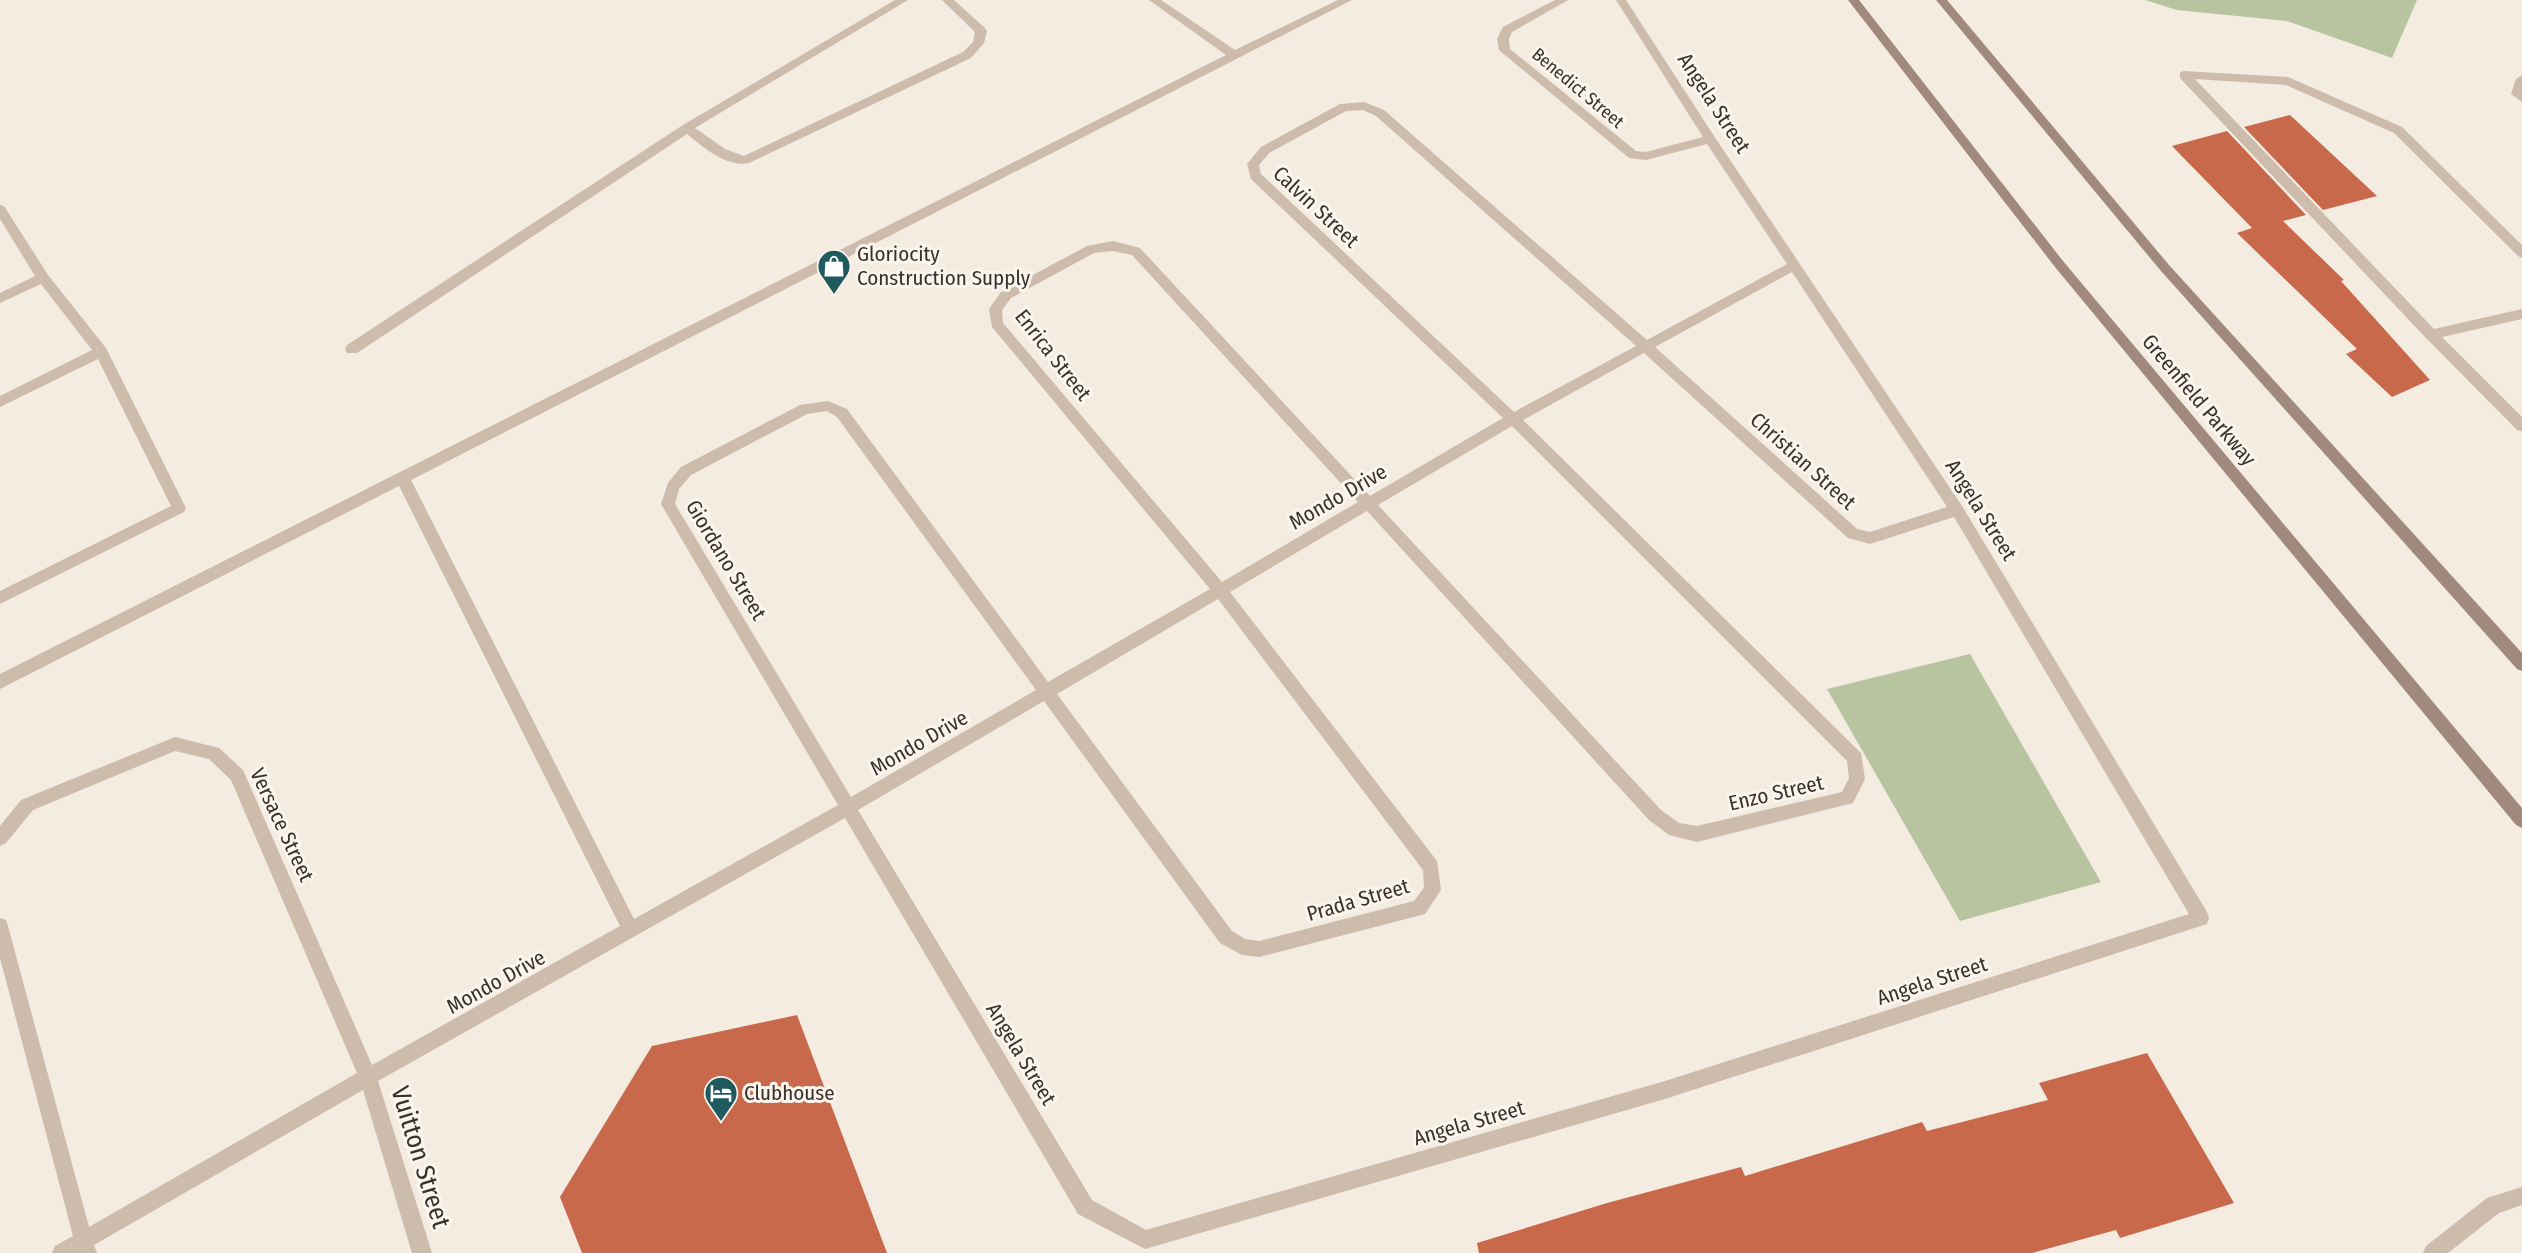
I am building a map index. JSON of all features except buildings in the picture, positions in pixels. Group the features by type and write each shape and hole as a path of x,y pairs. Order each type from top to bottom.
{"main road":[{"name":"Greenfield Parkway","path":"1853,0 2059,264 2522,820"},
{"path":"1941,0 2165,268 2522,664"}],"street":[{"path":"352,349 687,128 903,0"},
{"path":"687,128 721,153 730,158 744,160 967,55 978,43 981,31 947,0"},
{"path":"1154,0 1234,56"},
{"path":"0,682 1347,0"},
{"name":"Benedict Street","path":"1563,0 1507,30 1503,39 1506,50 1633,155 1646,156 1710,139"},
{"name":"Angela Street","path":"849,807 1085,1207 1145,1240 1665,1090 2201,918 1957,510 1710,139 1621,0"},
{"path":"2522,253 2398,130 2288,81 2184,75 2431,335 2522,426"},
{"path":"2522,80 2517,94 2522,98"},
{"name":"Calvin Street","path":"1513,419 1255,177 1253,164 1265,150 1344,107 1364,106 1380,113 1645,346"},
{"path":"0,208 43,278 101,352 179,508 0,598"},
{"name":"Enrica Street","path":"1220,590 997,324 995,309 1006,295 1091,249 1113,246 1136,251 1367,505"},
{"name":"Mondo Drive","path":"62,1253 85,1247 368,1077 849,807 1513,419 1795,265"},
{"path":"0,298 43,278"},
{"path":"2431,335 2522,314"},
{"name":"Christian Street","path":"1645,346 1853,534 1870,538 1957,510"},
{"path":"0,402 101,352"},
{"name":"Giordano Street","path":"849,807 668,504 673,487 686,471 805,409 828,406 842,413 1046,693"},
{"name":"Enzo Street","path":"1367,505 1647,806 1675,830 1697,834 1847,798 1857,779 1855,758 1513,419"},
{"path":"403,479 631,931"},
{"name":"Prada Street","path":"1046,693 1226,937 1242,947 1259,949 1419,908 1433,891 1431,867 1220,590"},
{"name":"Versace Street","path":"0,838 27,806 175,744 213,753 237,775 368,1077"},
{"path":"0,926 85,1247"},
{"name":"Vuitton Street","path":"368,1077 422,1253"},
{"path":"2433,1253 2494,1205 2522,1196"}],"green space":[{"path":"2145,0 2417,0 2392,58 2287,21 2177,10"},
{"path":"1970,654 2101,882 1960,921 1827,689"}],"place":[{"name":"Gloriocity Construction Supply","path":"834,295"},
{"name":"Clubhouse","path":"721,1122"}]}
